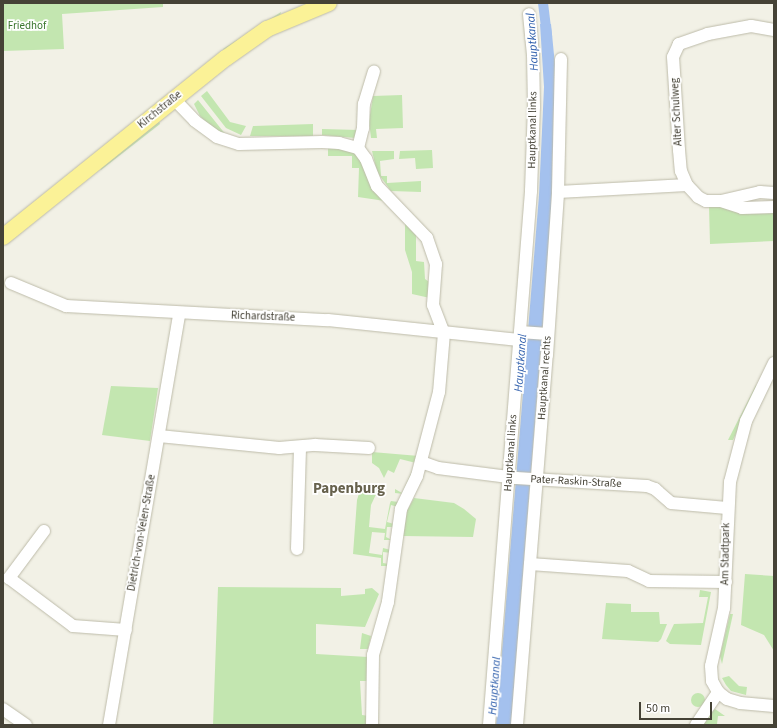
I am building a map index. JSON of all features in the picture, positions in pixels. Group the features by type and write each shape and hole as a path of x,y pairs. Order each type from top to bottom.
{"main road":[{"name":"Kirchstraße","path":"3,236 174,99 267,29 329,3"}],"street":[{"name":"Hauptkanal links","path":"489,725 513,478 534,128 533,55 529,14"},
{"name":"Alter Schulweg","path":"774,30 751,26 733,27 679,44 675,50 679,150 681,171 687,184 698,197 706,201 721,201 742,208 774,206"},
{"name":"Hauptkanal rechts","path":"517,725 530,564 534,480 558,192 561,59"},
{"path":"358,148 363,128 364,104 374,72"},
{"path":"174,99 195,121 217,137 239,144 322,142 339,143 358,148 366,160 377,186 427,238 436,264 433,305 444,333 439,392 421,462 401,509 388,602 373,655 372,725"},
{"path":"558,192 687,184"},
{"path":"721,201 760,192 774,193"},
{"name":"Richardstraße","path":"11,283 66,306 179,314 328,320 444,333 547,334"},
{"name":"Dietrich-von-Velen-Straße","path":"109,725 179,314"},
{"name":"Am Stadtpark","path":"718,692 712,681 711,666 722,620 726,582 727,508 730,482 742,434 774,363"},
{"path":"159,436 300,448 315,445 369,448"},
{"path":"297,548 300,448"},
{"name":"Pater-Raskin-Straße","path":"421,462 438,468 513,478 647,486 655,489 671,503 727,508"},
{"path":"44,531 9,578 73,626 126,630"},
{"path":"530,564 628,571 650,581 726,582"},
{"path":"696,725 718,692 733,702 774,706"},
{"path":"3,709 26,725"}],"green space":[{"name":"Friedhof","path":"3,3 163,3 163,7 62,14 64,49 3,51"},
{"path":"281,12 280,16 225,50 223,49"},
{"path":"207,91 230,122 246,126 241,135 226,128 201,96"},
{"path":"402,95 403,128 376,129 377,138 371,138 369,121 373,96"},
{"path":"198,100 229,138 210,127 200,116 194,104"},
{"path":"159,121 160,124 101,170 99,167"},
{"path":"313,124 313,136 250,136 253,126"},
{"path":"322,129 359,130 355,138 322,135"},
{"path":"328,147 348,149 357,155 385,201 358,197 359,168 352,168 352,156 328,156"},
{"path":"432,150 433,168 416,169 415,158 399,159 400,151"},
{"path":"372,151 394,151 394,159 380,161 381,176 387,176 387,183 421,181 421,192 391,191 377,172"},
{"path":"709,206 774,209 774,241 710,244"},
{"path":"405,222 416,233 416,261 424,262 425,279 432,284 430,298 412,294 412,272 405,250"},
{"path":"756,385 758,386 733,440 728,440"},
{"path":"111,386 158,388 150,441 102,435"},
{"path":"372,452 419,456 415,474 404,494 395,493 395,489 402,493 416,463 400,459 394,473 388,470 384,478 379,468 372,463"},
{"path":"361,487 379,488 371,505 369,527 385,529 390,503 391,501 398,502 398,507 391,505 387,522 394,524 394,527 387,527 386,537 392,540 384,540 385,533 372,532 369,553 382,555 383,548 391,550 391,553 383,552 383,563 389,564 387,566 381,566 381,558 353,554 357,500"},
{"path":"414,498 454,503 464,509 476,519 473,537 403,536 407,511"},
{"path":"745,574 774,576 774,651 764,635 741,625"},
{"path":"218,587 341,588 341,596 365,594 365,589 372,588 379,594 365,627 316,624 316,654 368,657 368,681 360,681 362,715 369,716 369,725 213,725"},
{"path":"700,590 711,592 701,645 670,644 666,641 674,624 703,623 708,597 699,597"},
{"path":"606,603 631,604 631,612 659,612 660,624 667,624 661,639 658,642 602,639"},
{"path":"730,614 733,614 722,664 720,656"},
{"path":"362,633 371,636 368,649 360,649"},
{"path":"729,676 739,686 747,687 746,695 731,691 722,678"},
{"path":"698,693 703,695 705,700 703,705 698,707 693,705 691,700 693,695"},
{"path":"715,709 725,716 718,716 717,724 702,725 707,716"}],"water":[{"path":"540,24 551,24 555,65 551,221 511,725 496,725 539,195 544,87"}],"waterway":[{"name":"Hauptkanal","path":"543,3 547,37"}],"district":[{"name":"Papenburg","path":"349,489"}]}
